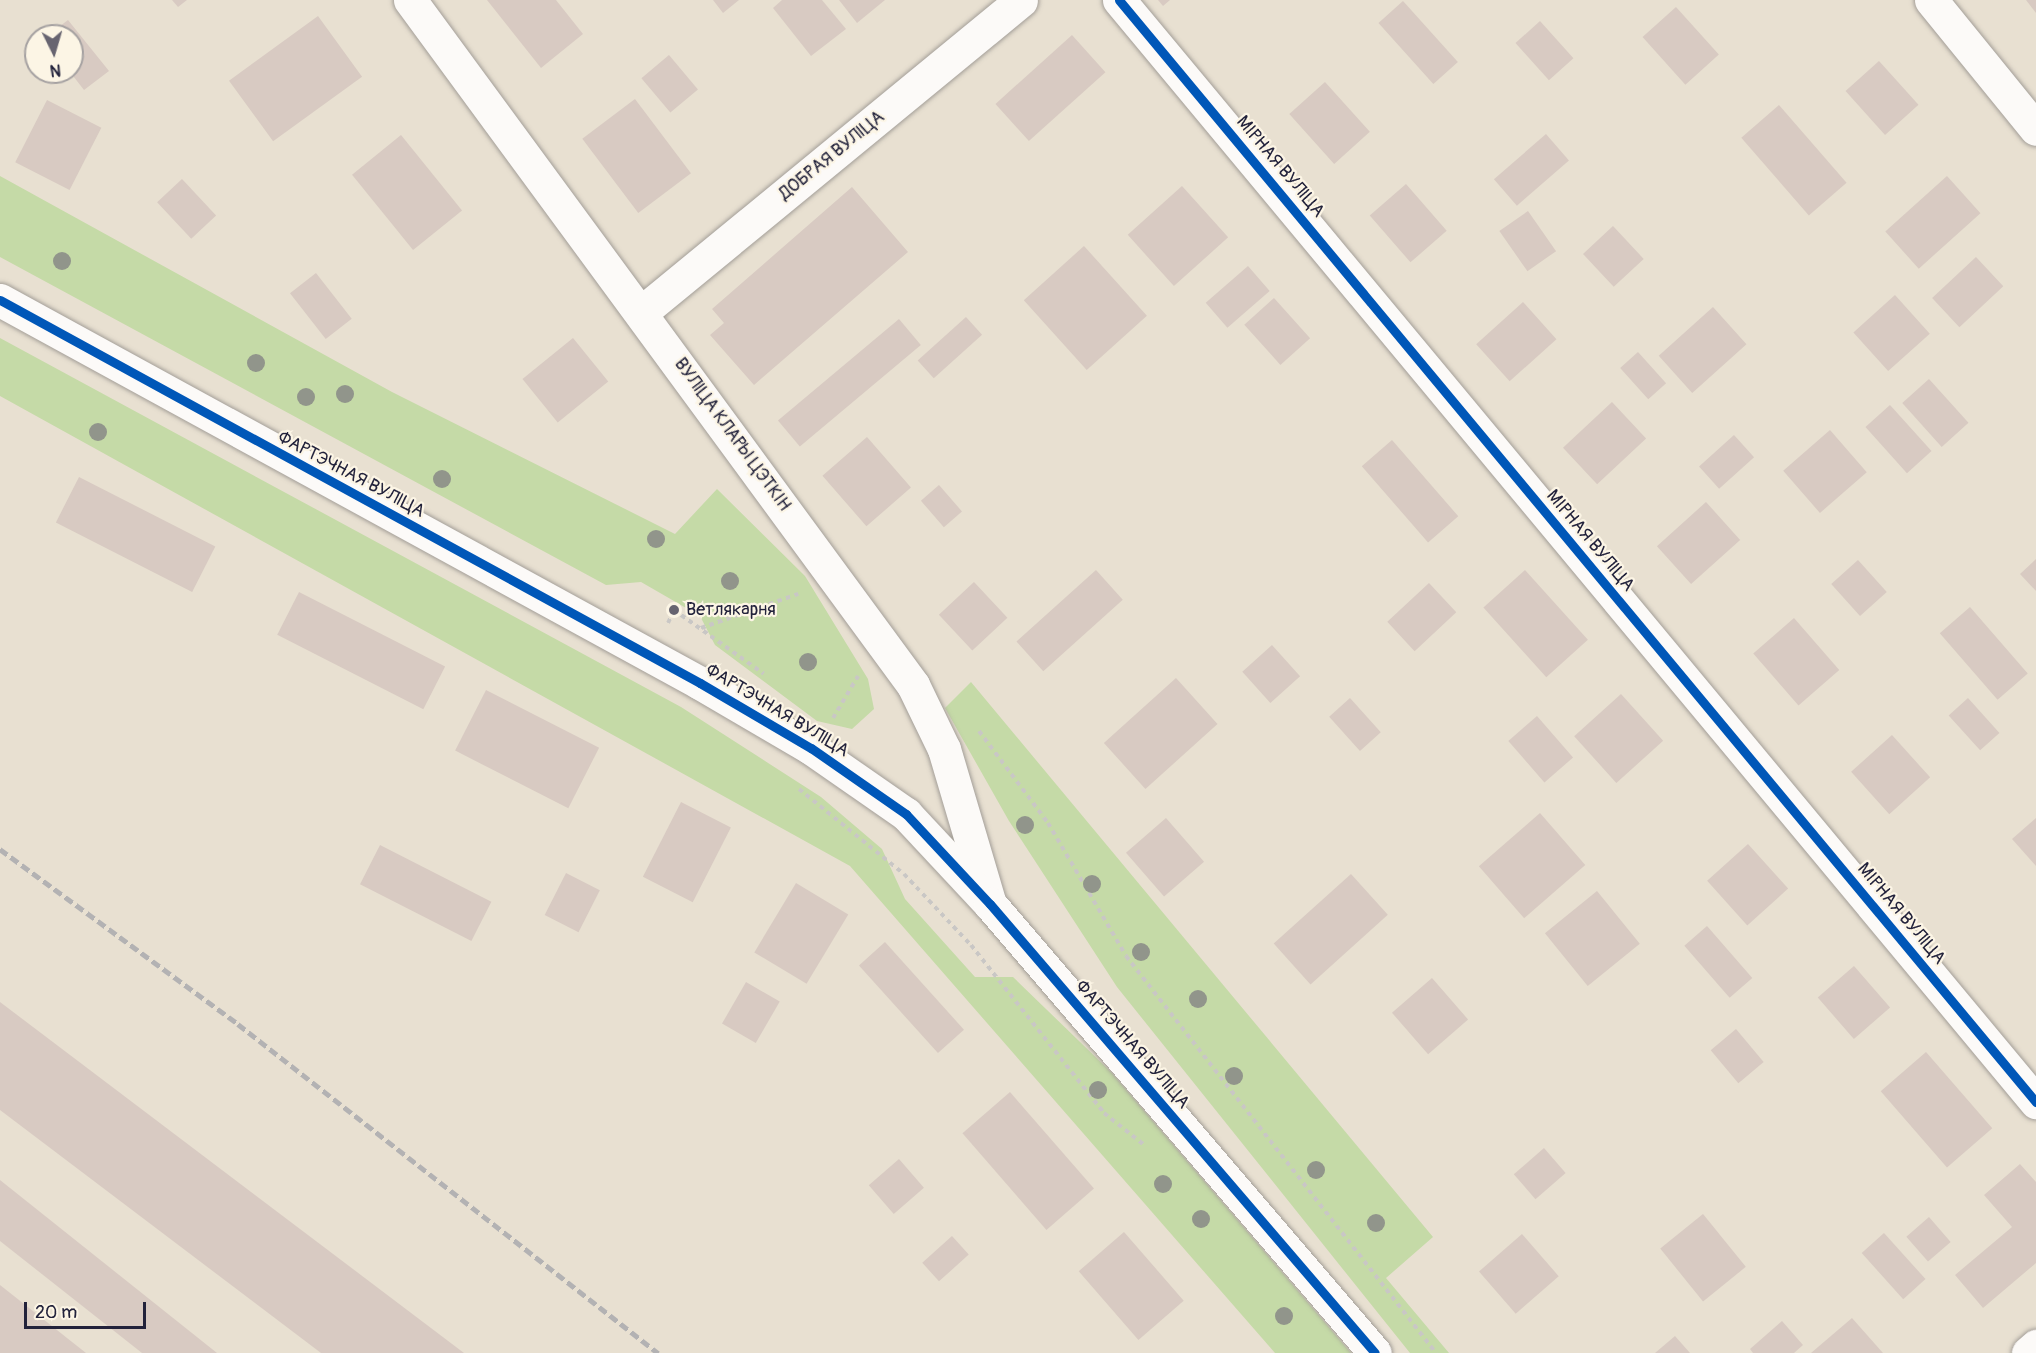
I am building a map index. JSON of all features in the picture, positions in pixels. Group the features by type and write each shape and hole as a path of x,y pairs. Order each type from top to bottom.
{"street":[{"name":"ВУЛІЦА КЛАРЫ ЦЭТКІН","path":"410,0 643,311 913,685 944,749 990,904"},
{"name":"ДОБРАЯ ВУЛІЦА","path":"643,311 1021,0"},
{"name":"МІРНАЯ ВУЛІЦА","path":"1119,0 2036,1102"},
{"path":"1931,0 2036,129"},
{"name":"ФАРТЭЧНАЯ ВУЛІЦА","path":"0,300 811,748 906,814 990,904 1375,1353"},
{"path":"2028,1353 2036,1346"}],"path":[{"path":"700,628 804,592"},
{"path":"831,721 859,678 853,668"},
{"path":"971,719 1048,823 1126,956 1436,1353"}],"green space":[{"path":"0,176 392,392 675,534 717,489 805,576 868,679 874,709 852,729 817,721 715,645 700,616 641,582 606,585 0,257"},
{"path":"0,338 681,707 821,797 882,849 905,899 975,977 1013,977 1111,1072 1351,1353 1275,1353 850,866 0,396"},
{"path":"971,682 1433,1237 1386,1278 1449,1353 1410,1353 1117,987 1009,821 945,708"}],"building":[{"path":"172,0 187,0 178,7"},
{"path":"487,0 556,0 583,34 541,68"},
{"path":"713,0 739,0 723,13"},
{"path":"782,0 822,0 846,29 811,56 773,8"},
{"path":"839,0 885,0 857,23"},
{"path":"1158,0 1170,0 1163,6"},
{"path":"2026,0 2036,0 2036,13"},
{"path":"1403,1 1458,62 1433,84 1378,23"},
{"path":"1676,7 1719,55 1685,85 1643,37"},
{"path":"318,16 362,77 273,141 229,81"},
{"path":"1540,21 1573,58 1549,80 1515,43"},
{"path":"1072,35 1105,72 1029,141 995,104"},
{"path":"84,40 109,71 84,90 79,84 84,84"},
{"path":"669,55 698,89 670,113 641,78"},
{"path":"1879,61 1918,105 1885,135 1846,91"},
{"path":"1325,82 1370,132 1334,164 1289,114"},
{"path":"635,99 691,173 638,213 582,139"},
{"path":"47,100 101,128 70,190 15,162"},
{"path":"1779,105 1847,183 1809,216 1741,138"},
{"path":"1546,134 1569,160 1517,206 1494,179"},
{"path":"401,135 462,210 413,250 352,175"},
{"path":"1947,176 1980,213 1919,269 1885,232"},
{"path":"182,179 216,216 191,239 157,202"},
{"path":"1406,184 1447,231 1410,262 1370,215"},
{"path":"1182,186 1228,237 1174,286 1128,235"},
{"path":"852,187 908,252 754,385 710,335 724,323 712,309"},
{"path":"1528,211 1556,251 1527,271 1499,231"},
{"path":"1613,226 1644,259 1614,287 1583,254"},
{"path":"1084,246 1147,316 1087,370 1024,300"},
{"path":"1976,257 2003,286 1959,327 1932,298"},
{"path":"1248,266 1270,291 1227,328 1206,303"},
{"path":"316,273 352,319 326,339 290,293"},
{"path":"1895,295 1930,334 1888,371 1853,332"},
{"path":"1274,298 1310,338 1280,365 1244,325"},
{"path":"1523,302 1556,339 1510,381 1476,344"},
{"path":"1713,307 1746,344 1692,393 1659,356"},
{"path":"966,317 982,335 934,378 918,360"},
{"path":"899,319 921,345 800,447 778,421"},
{"path":"573,338 608,382 558,422 522,379"},
{"path":"1638,352 1666,383 1648,399 1620,368"},
{"path":"1929,379 1968,423 1942,447 1902,403"},
{"path":"1612,402 1646,439 1597,484 1563,448"},
{"path":"1890,405 1931,451 1907,473 1865,427"},
{"path":"1830,430 1867,472 1820,513 1783,471"},
{"path":"1734,435 1754,457 1719,489 1699,466"},
{"path":"867,437 911,488 866,526 822,476"},
{"path":"1392,440 1458,516 1428,542 1362,466"},
{"path":"79,477 215,546 192,592 56,522"},
{"path":"939,485 962,511 944,527 921,501"},
{"path":"1706,502 1740,540 1691,584 1657,546"},
{"path":"2036,559 2036,591 2020,574"},
{"path":"1858,560 1887,592 1860,616 1831,584"},
{"path":"1096,570 1123,600 1043,671 1016,642"},
{"path":"1525,570 1588,640 1546,677 1483,607"},
{"path":"974,582 1007,618 972,651 939,615"},
{"path":"1429,583 1456,612 1415,651 1387,622"},
{"path":"299,592 445,666 423,709 277,635"},
{"path":"1970,607 2028,673 1998,700 1940,633"},
{"path":"1794,618 1839,670 1799,706 1753,653"},
{"path":"1272,645 1300,676 1270,703 1242,672"},
{"path":"1176,678 1217,724 1145,789 1104,743"},
{"path":"486,690 599,748 568,808 455,751"},
{"path":"1621,694 1663,741 1616,783 1574,736"},
{"path":"1350,698 1381,732 1360,751 1329,717"},
{"path":"1968,698 1999,733 1980,750 1949,715"},
{"path":"1537,716 1573,758 1544,782 1508,741"},
{"path":"1892,735 1930,777 1889,814 1851,772"},
{"path":"681,802 731,827 693,902 643,877"},
{"path":"1540,813 1585,865 1524,918 1479,866"},
{"path":"1166,818 1204,862 1164,897 1126,853"},
{"path":"2036,818 2036,866 2012,839"},
{"path":"1748,844 1788,889 1747,925 1707,881"},
{"path":"380,845 491,902 471,941 360,884"},
{"path":"566,873 600,890 579,932 545,915"},
{"path":"1351,874 1388,915 1311,984 1274,944"},
{"path":"796,883 848,914 807,984 754,952"},
{"path":"1597,891 1640,944 1588,986 1545,933"},
{"path":"1707,926 1752,978 1730,998 1684,946"},
{"path":"885,942 964,1030 938,1053 859,965"},
{"path":"1854,966 1890,1008 1854,1039 1818,997"},
{"path":"1432,978 1468,1020 1428,1054 1392,1013"},
{"path":"746,982 780,1002 756,1043 722,1024"},
{"path":"0,1002 464,1353 321,1353 0,1110"},
{"path":"1736,1029 1764,1062 1738,1083 1711,1050"},
{"path":"1926,1052 1992,1128 1947,1168 1881,1091"},
{"path":"1010,1092 1094,1189 1046,1230 962,1133"},
{"path":"1544,1148 1566,1173 1535,1199 1514,1174"},
{"path":"899,1159 924,1188 894,1214 869,1185"},
{"path":"2020,1164 2036,1182 2036,1263 1983,1308 1955,1275 2012,1227 1984,1195"},
{"path":"0,1180 217,1353 142,1353 0,1241"},
{"path":"1703,1214 1746,1267 1703,1301 1660,1249"},
{"path":"1929,1217 1951,1242 1928,1262 1906,1237"},
{"path":"1124,1232 1184,1301 1138,1340 1079,1271"},
{"path":"1884,1233 1925,1279 1903,1299 1862,1253"},
{"path":"1522,1234 1559,1276 1516,1314 1479,1271"},
{"path":"952,1236 969,1255 939,1281 922,1263"},
{"path":"0,1285 86,1353 0,1353"},
{"path":"1852,1318 1883,1353 1811,1353"},
{"path":"1782,1321 1803,1345 1794,1353 1753,1353 1750,1349"},
{"path":"1675,1336 1690,1353 1655,1353"}],"railway":[{"path":"0,849 238,1024 658,1353"}],"cycle path":[{"path":"1119,0 2036,1102"},
{"path":"0,300 700,683 811,748 906,814 990,904 1375,1353"}],"place":[{"name":"Ветлякарня","path":"674,610"}]}
